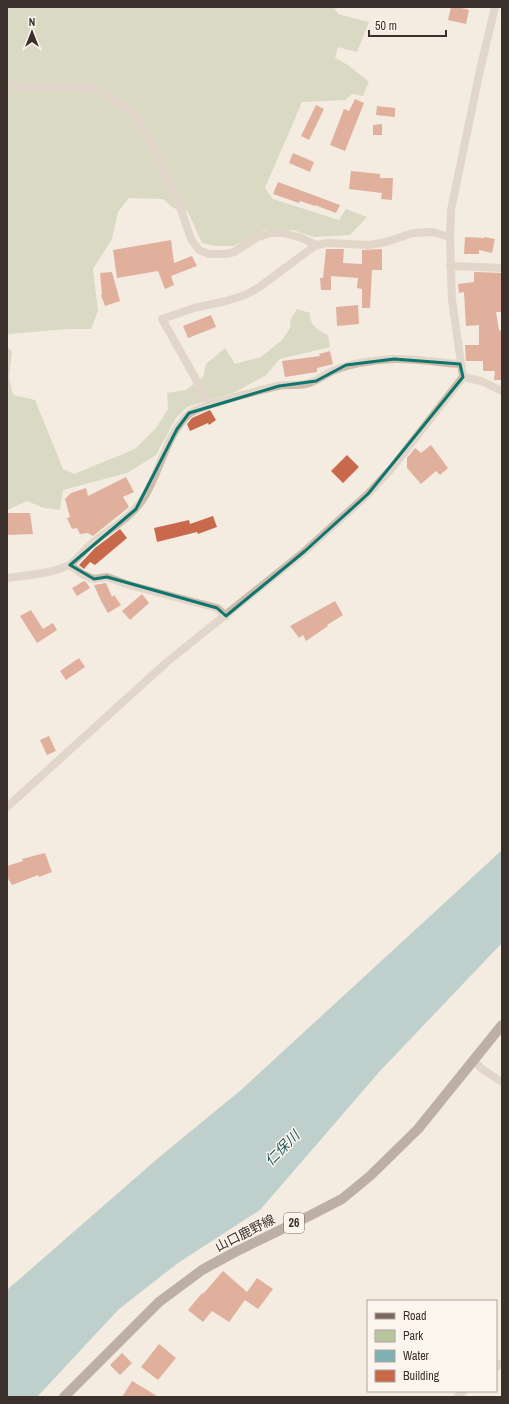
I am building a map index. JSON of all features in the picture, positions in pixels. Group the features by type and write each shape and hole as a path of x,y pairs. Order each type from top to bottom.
{"main road":[{"name":"山口鹿野線","path":"64,1397 159,1302 202,1270 342,1199 370,1176 418,1129 502,1025"}],"street":[{"path":"463,377 452,300 450,266 451,210 480,70 495,7 502,8"},
{"path":"7,86 72,86 99,90 132,112 148,136 178,201 191,239 198,250 209,254 234,252 258,237 272,233 284,233 302,238 316,245"},
{"path":"209,405 162,319 194,308 226,302 245,295 258,288 316,245 328,242 369,245 386,242 414,233 432,232 450,237"},
{"path":"450,266 502,268"},
{"path":"7,578 49,572 70,565 81,553 103,534 126,519 136,509 147,493 177,429 189,413 209,405 279,386 310,383 346,365 394,359 420,359 460,364"},
{"path":"463,377 481,381 502,391"},
{"path":"8,802 167,662 305,551 368,494 391,469 463,377"},
{"path":"70,565 82,574 94,578 107,577 129,585 217,608 226,616"},
{"path":"474,1061 482,1069 502,1082"}],"highlighted area":[{"path":"394,359 460,364 463,377 368,494 305,551 226,616 217,608 107,577 94,579 70,565 136,509 177,429 189,413 279,386 316,381 346,365"}],"green space":[{"path":"7,7 334,7 338,14 369,22 357,52 338,47 335,58 348,65 369,82 363,96 352,94 345,100 302,102 265,188 273,199 339,220 346,209 367,217 350,235 314,237 293,230 265,230 234,246 216,246 202,243 188,212 173,208 163,199 129,198 118,212 112,239 93,269 98,311 91,329 67,329 9,334 7,337"},
{"path":"297,309 310,313 313,324 321,332 328,335 330,347 280,359 265,376 233,393 187,407 176,418 156,455 127,473 63,490 60,510 44,508 27,501 7,510 7,346 12,352 9,377 13,395 35,400 63,469 74,474 135,449 156,428 168,409 167,393 186,390 203,377 206,364 225,348 235,364 261,357 282,340 290,328 291,318"}],"water":[{"name":"仁保川","path":"502,850 502,943 380,1071 260,1210 178,1263 119,1309 37,1397 7,1397 7,1290 157,1159 241,1090"}],"building":[{"path":"451,7 469,10 466,24 448,20"},
{"path":"355,99 364,103 345,151 330,145 344,109 349,111"},
{"path":"316,105 324,109 309,140 301,136"},
{"path":"377,106 395,108 395,117 376,115"},
{"path":"382,124 382,135 373,135 373,125"},
{"path":"293,153 314,162 310,172 289,163"},
{"path":"351,171 380,174 380,178 393,178 392,200 381,199 382,193 349,189"},
{"path":"278,182 340,205 336,213 315,205 300,201 299,203 273,194"},
{"path":"465,237 484,237 495,239 492,253 479,250 479,254 464,254"},
{"path":"171,240 174,263 192,256 197,266 171,276 174,285 165,289 158,271 117,278 113,250"},
{"path":"326,249 344,249 343,263 362,264 362,250 382,249 382,270 372,270 370,308 362,308 362,289 357,288 358,278 331,276 331,290 321,290 320,278 323,278"},
{"path":"112,272 120,301 105,306 101,295 100,273"},
{"path":"474,272 502,273 502,312 496,312 499,330 502,331 502,380 494,380 495,371 483,371 483,361 466,361 465,345 479,345 479,325 466,326 464,292 459,293 458,284 474,282"},
{"path":"358,305 359,324 337,326 336,307"},
{"path":"211,315 216,327 188,338 183,326"},
{"path":"330,351 333,364 317,368 317,372 285,377 282,361 320,356 319,354"},
{"path":"210,410 216,420 209,425 208,423 190,431 187,424 192,418"},
{"path":"431,445 448,468 440,475 436,471 421,484 407,468 407,458 415,448 421,453"},
{"path":"347,455 359,467 343,483 331,471"},
{"path":"126,477 134,492 123,497 129,507 93,536 88,533 80,534 77,528 72,529 67,518 70,517 65,499 71,493 86,488 88,496"},
{"path":"7,513 30,513 33,534 7,535"},
{"path":"213,516 217,527 198,534 197,532 157,542 154,528 189,520 190,524"},
{"path":"120,529 127,538 95,565 90,562 84,569 79,565 95,548"},
{"path":"84,581 90,588 77,596 72,588"},
{"path":"106,583 112,597 114,595 121,605 108,613 94,585"},
{"path":"142,594 149,603 130,620 122,611"},
{"path":"335,601 343,615 306,641 303,635 299,638 290,626"},
{"path":"31,610 43,629 53,623 57,630 37,643 20,616"},
{"path":"79,658 85,667 66,680 60,671"},
{"path":"49,736 56,751 47,755 40,740"},
{"path":"45,853 52,872 39,877 38,875 12,885 7,877 7,866 23,861 22,859"},
{"path":"223,1271 247,1292 257,1278 273,1289 258,1309 245,1300 229,1322 212,1311 203,1322 188,1310"},
{"path":"159,1344 176,1358 158,1380 141,1367"},
{"path":"122,1353 132,1363 120,1375 110,1365"},
{"path":"132,1381 149,1391 158,1397 122,1397"}]}
